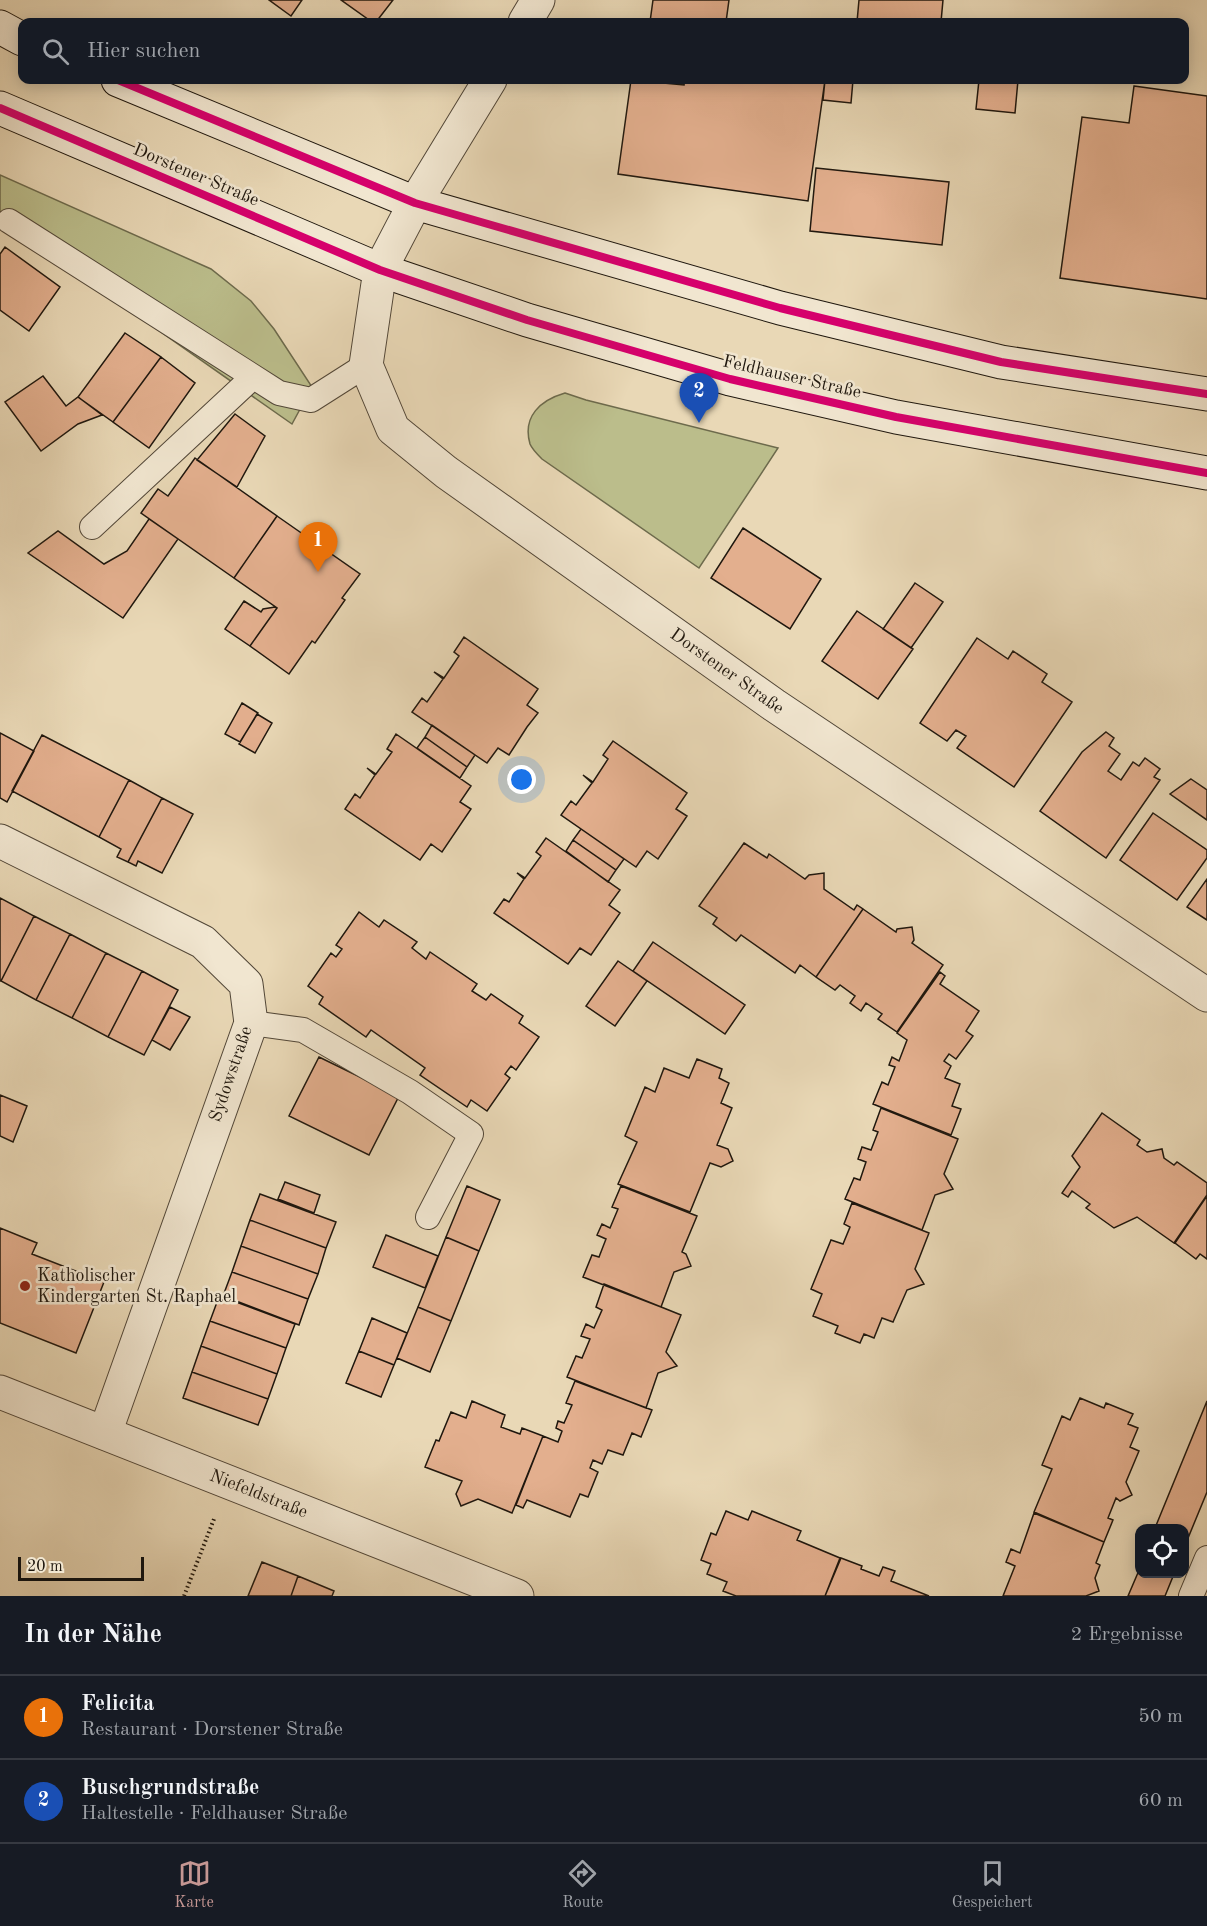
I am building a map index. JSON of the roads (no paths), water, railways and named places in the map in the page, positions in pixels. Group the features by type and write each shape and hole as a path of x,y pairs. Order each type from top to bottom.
{"street":[{"path":"527,18 538,0"},
{"path":"0,27 18,37"},
{"path":"128,84 415,203 780,308 989,359 1207,394"},
{"path":"366,365 380,270 415,203 488,84"},
{"name":"Dorstener Straße","path":"0,108 380,270"},
{"name":"Feldhauser Straße","path":"380,270 527,320 730,379 896,417 1207,473"},
{"name":"Dorstener Straße","path":"366,365 393,429 446,472 774,705 1207,995"},
{"name":"Sydowstraße","path":"0,841 203,942 246,984 251,1023 105,1433"},
{"name":"Niefeldstraße","path":"0,1392 517,1596"}],"lane":[{"path":"9,221 279,393 310,400 366,365"},
{"path":"92,527 253,377"},
{"path":"251,1023 303,1030 410,1092 471,1134 428,1217"},
{"path":"1191,1596 1207,1558"}],"place":[{"name":"Buschgrundstraße","path":"699,423"},
{"name":"Felicita","path":"318,572"},
{"name":"Katholischer Kindergarten St. Raphael","path":"25,1286"}]}
